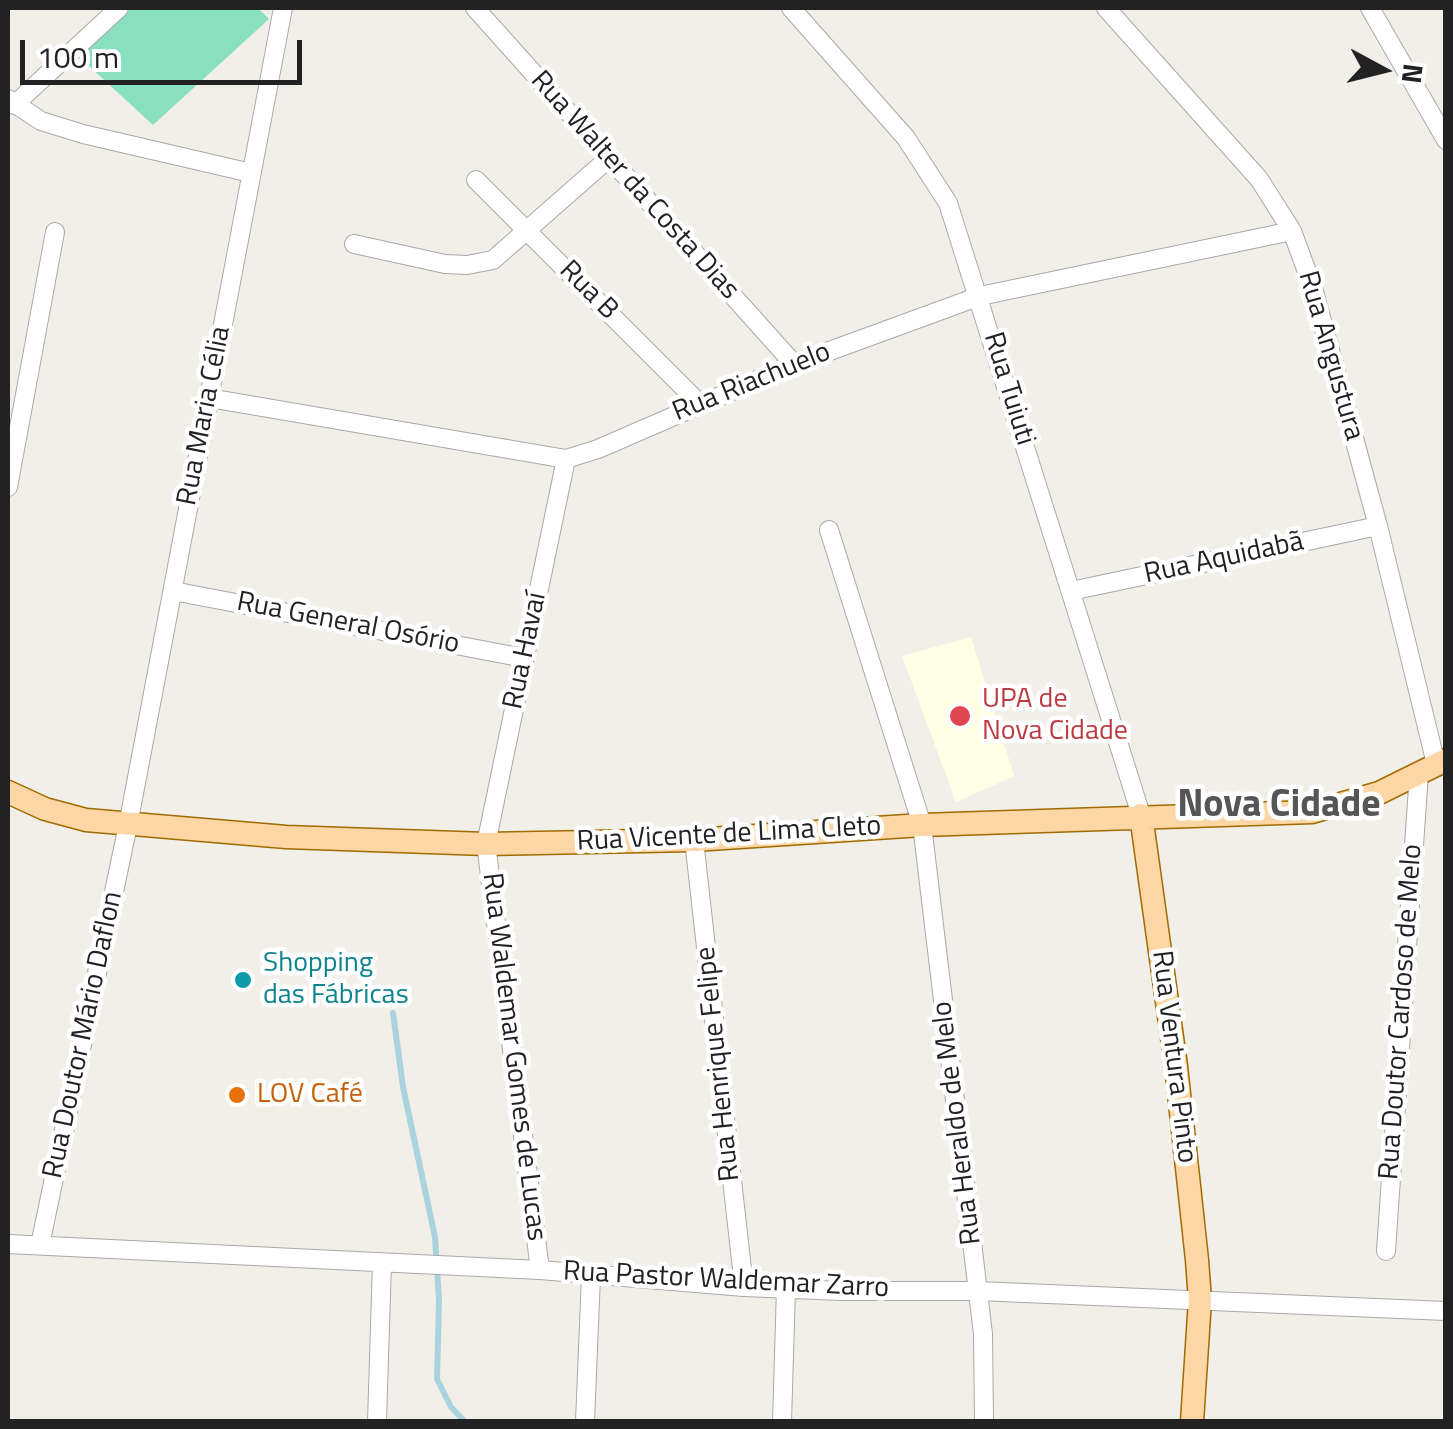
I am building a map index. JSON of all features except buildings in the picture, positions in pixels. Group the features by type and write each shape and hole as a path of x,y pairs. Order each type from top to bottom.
{"main road":[{"name":"Rua Vicente de Lima Cleto","path":"8,792 86,820 128,825 286,837 486,844 694,840 922,824 1141,815 1268,816 1312,812 1379,792 1433,766"},
{"name":"Rua Ventura Pinto","path":"1141,815 1176,1066 1200,1300 1192,1422"}],"street":[{"path":"119,8 11,102 41,121 82,134 251,173"},
{"name":"Rua Maria Célia","path":"128,825 282,8"},
{"name":"Rua Walter da Costa Dias","path":"475,8 794,364"},
{"name":"Rua Tuiuti","path":"791,8 906,138 948,203 1141,815"},
{"name":"Rua Angustura","path":"1106,8 1248,166 1292,231 1313,288 1378,526 1433,766"},
{"path":"1370,8 1446,140"},
{"path":"354,244 444,264 493,260 609,158"},
{"name":"Rua B","path":"476,180 699,403"},
{"name":"Rua Riachuelo","path":"209,398 566,458 598,449 794,364 980,296 1292,231"},
{"path":"8,487 55,232"},
{"name":"Rua Havaí","path":"486,844 566,458"},
{"name":"Rua Aquidabã","path":"1071,591 1378,526"},
{"name":"Rua Heraldo de Melo","path":"830,530 922,824 984,1334 984,1422"},
{"name":"Rua General Osório","path":"173,591 524,658"},
{"name":"Rua Doutor Cardoso de Melo","path":"1386,1252 1433,766"},
{"name":"Rua Doutor Mário Daflon","path":"40,1245 128,825"},
{"name":"Rua Henrique Felipe","path":"694,840 744,1287"},
{"name":"Rua Waldemar Gomes de Lucas","path":"486,844 540,1270"},
{"name":"Rua Pastor Waldemar Zarro","path":"8,1244 540,1270 744,1287 978,1291 1446,1312"},
{"path":"376,1422 382,1263"},
{"path":"585,1422 591,1276"},
{"path":"782,1422 786,1288"}],"shaded area":[{"name":"UPA de Nova Cidade","path":"971,637 1014,776 956,802 902,656"}],"green space":[{"path":"128,8 258,8 269,19 153,125 76,54"}],"waterway":[{"path":"393,1013 403,1087 435,1237 439,1301 437,1379 451,1407 465,1422"}],"place":[{"name":"UPA de Nova Cidade","path":"960,716"},
{"name":"Shopping das Fábricas","path":"243,980"},
{"name":"LOV Café","path":"237,1095"}],"district":[{"name":"Nova Cidade","path":"1279,807"}]}
